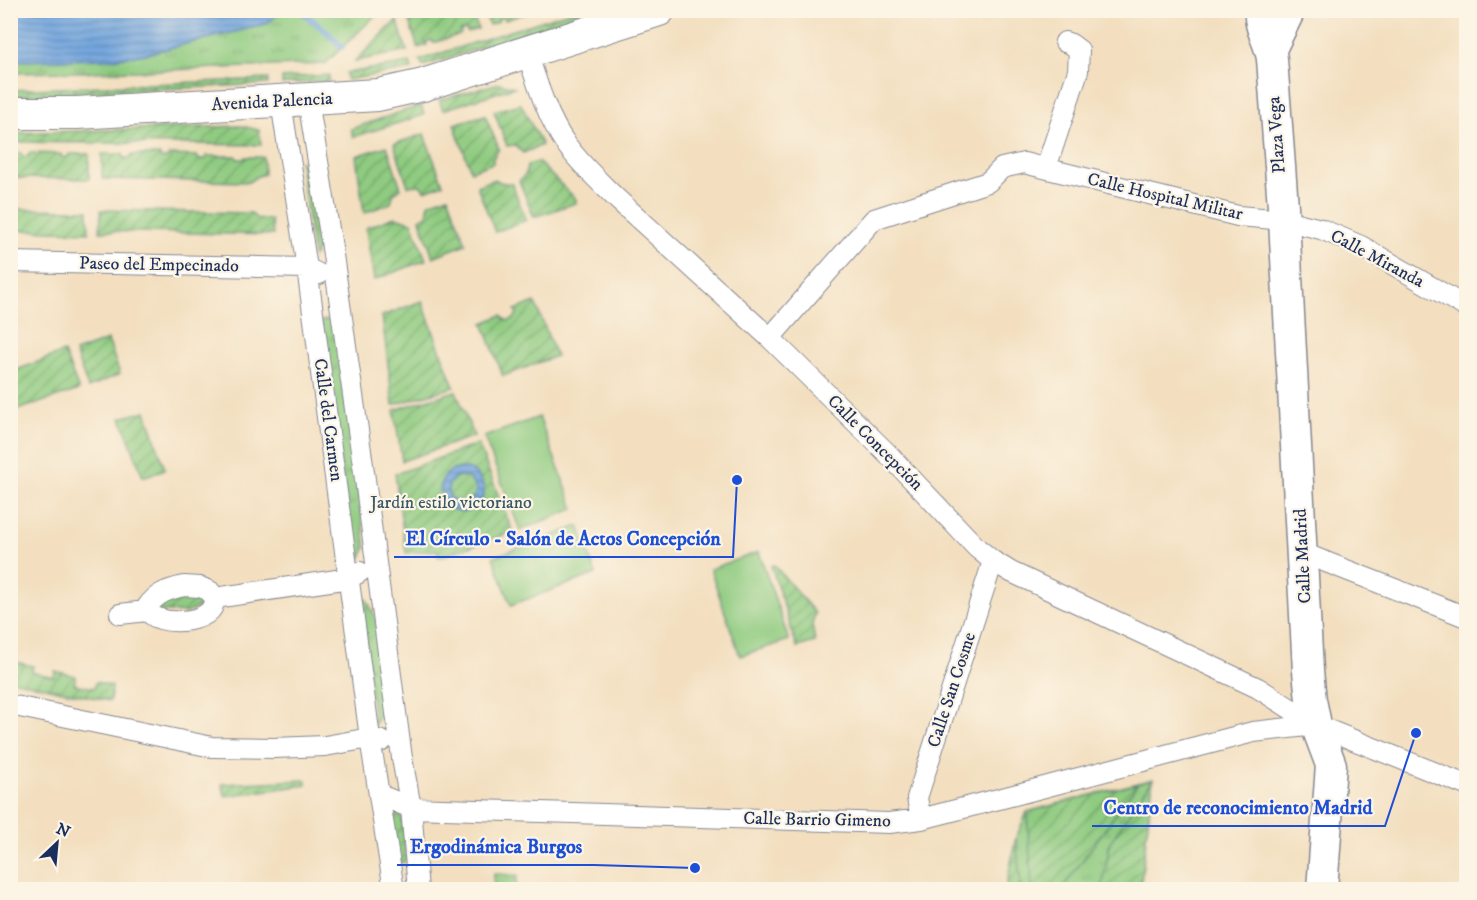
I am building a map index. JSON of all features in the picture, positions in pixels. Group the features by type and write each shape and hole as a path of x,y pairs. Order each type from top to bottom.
{"highway":[{"name":"Avenida Palencia","path":"10,113 77,113 350,98 390,93 659,10"}],"main road":[{"name":"Plaza Vega","path":"1272,19 1284,220"},
{"name":"Calle Madrid","path":"1284,220 1308,671 1316,725 1331,765 1322,890"}],"street":[{"name":"Calle Concepción","path":"527,52 545,105 565,143 617,199 770,338 887,453 977,548 993,561 1011,572 1258,688 1316,725 1467,785"},
{"path":"1046,168 1078,71 1069,52"},
{"name":"Calle del Carmen","path":"294,101 331,241 402,758 411,808 418,890"},
{"name":"Calle del Carmen","path":"294,101 307,268 370,738 394,890"},
{"name":"Calle Hospital Militar","path":"770,338 874,219 988,182 1002,168 1015,164 1024,163 1046,168 1238,216 1284,220"},
{"name":"Calle Miranda","path":"1284,220 1320,229 1361,246 1467,307"},
{"path":"307,268 323,258 331,241"},
{"name":"Paseo del Empecinado","path":"10,262 307,268"},
{"path":"307,268 320,274 339,296"},
{"path":"215,598 350,578 362,570 374,549"},
{"path":"1303,552 1467,616"},
{"name":"Calle San Cosme","path":"921,819 917,798 993,561"},
{"path":"350,578 362,585 382,609"},
{"path":"120,614 147,611 156,619 186,620 208,615 213,608 215,598 210,591 205,589 184,586 165,591 153,599 147,611"},
{"path":"370,738 380,730 394,700"},
{"path":"10,705 212,747 325,746 370,738 381,740 402,758"},
{"name":"Calle Barrio Gimeno","path":"380,795 411,808 889,823 921,819 1252,732 1316,725"}],"green space":[{"path":"533,10 505,20 503,17 498,19 498,22 489,25 485,13"},
{"path":"11,11 380,11 325,64 11,73"},
{"path":"572,11 595,11 423,66 420,60"},
{"path":"407,15 474,17 478,29 467,32 466,29 460,31 461,34 433,43 432,40 426,42 427,45 418,48"},
{"path":"397,20 407,51 355,61"},
{"path":"410,63 412,69 347,80 346,73"},
{"path":"329,75 329,81 282,84 282,78"},
{"path":"268,79 268,84 11,96 11,90"},
{"path":"499,83 514,87 443,110 439,100"},
{"path":"521,104 542,145 523,153 515,145 507,146 494,111"},
{"path":"421,105 424,115 353,137 351,129"},
{"path":"485,115 499,149 493,158 493,163 471,171 454,124"},
{"path":"242,126 259,130 261,145 11,142 11,133"},
{"path":"424,134 443,184 425,191 420,185 408,186 394,144"},
{"path":"387,146 401,188 393,195 391,203 364,213 356,156"},
{"path":"11,153 21,153 22,156 29,156 29,153 61,154 61,157 68,157 69,154 89,154 89,179 11,178"},
{"path":"102,154 123,154 123,158 131,158 132,155 160,155 160,158 168,158 169,155 197,156 198,159 206,159 206,156 236,156 237,159 263,157 264,174 249,182 102,179"},
{"path":"300,161 303,162 309,193 324,241 313,257"},
{"path":"538,162 576,199 576,203 534,217 519,181 526,174 527,165"},
{"path":"495,179 512,184 526,220 495,232 477,186"},
{"path":"448,196 466,244 433,257 420,219 427,215 429,203"},
{"path":"11,209 88,210 89,232 11,230"},
{"path":"101,210 251,213 257,219 271,220 273,235 100,231"},
{"path":"395,217 412,222 426,260 374,280 367,227"},
{"path":"422,301 454,387 393,405 382,316"},
{"path":"535,302 556,356 503,376 483,323 502,315 508,321 514,319 517,313 515,310"},
{"path":"335,319 366,548 355,567 321,321"},
{"path":"108,340 120,374 88,388 75,352"},
{"path":"64,352 79,390 11,412 11,372"},
{"path":"456,391 474,436 402,461 394,410"},
{"path":"146,411 165,469 143,477 121,418"},
{"path":"539,417 574,509 520,530 484,437"},
{"name":"Jardín estilo victoriano","path":"478,444 513,532 439,557 437,550 406,553 395,474"},
{"path":"579,526 596,574 511,605 493,557"},
{"path":"759,552 789,640 740,656 710,569"},
{"path":"774,565 815,613 812,624 815,642 797,647 771,566"},
{"path":"202,594 208,602 187,613 155,611 160,601 175,596"},
{"path":"361,595 368,602 375,616 386,701 374,725"},
{"path":"11,661 33,666 32,672 54,677 55,671 76,676 74,684 94,688 96,682 112,686 110,701 11,680"},
{"path":"1153,779 1140,889 1006,890 1016,838 1027,812"},
{"path":"1153,779 1140,889 1102,889 1110,842"},
{"path":"306,780 306,785 225,796 222,784"},
{"path":"1138,783 1062,889 1032,889 1027,812"},
{"path":"389,812 402,817 406,860 403,863 399,862"},
{"path":"1016,838 1021,889 1006,889"},
{"path":"494,874 517,875 516,889 476,889 493,888"}],"water":[{"path":"11,10 282,11 268,23 146,54 112,59 11,61"},
{"path":"465,468 471,470 480,478 484,488 482,499 467,511 457,511 443,498 441,488 443,479 451,471","holes":["458,476 467,477 476,487 475,496 464,504 458,503 450,497 448,488 453,479"]}],"waterway":[{"path":"300,10 342,47"}],"place":[{"name":"El Círculo - Salón de Actos Concepción","path":"737,480"},
{"name":"Centro de reconocimiento Madrid","path":"1416,733"},
{"name":"Ergodinámica Burgos","path":"695,868"}]}
